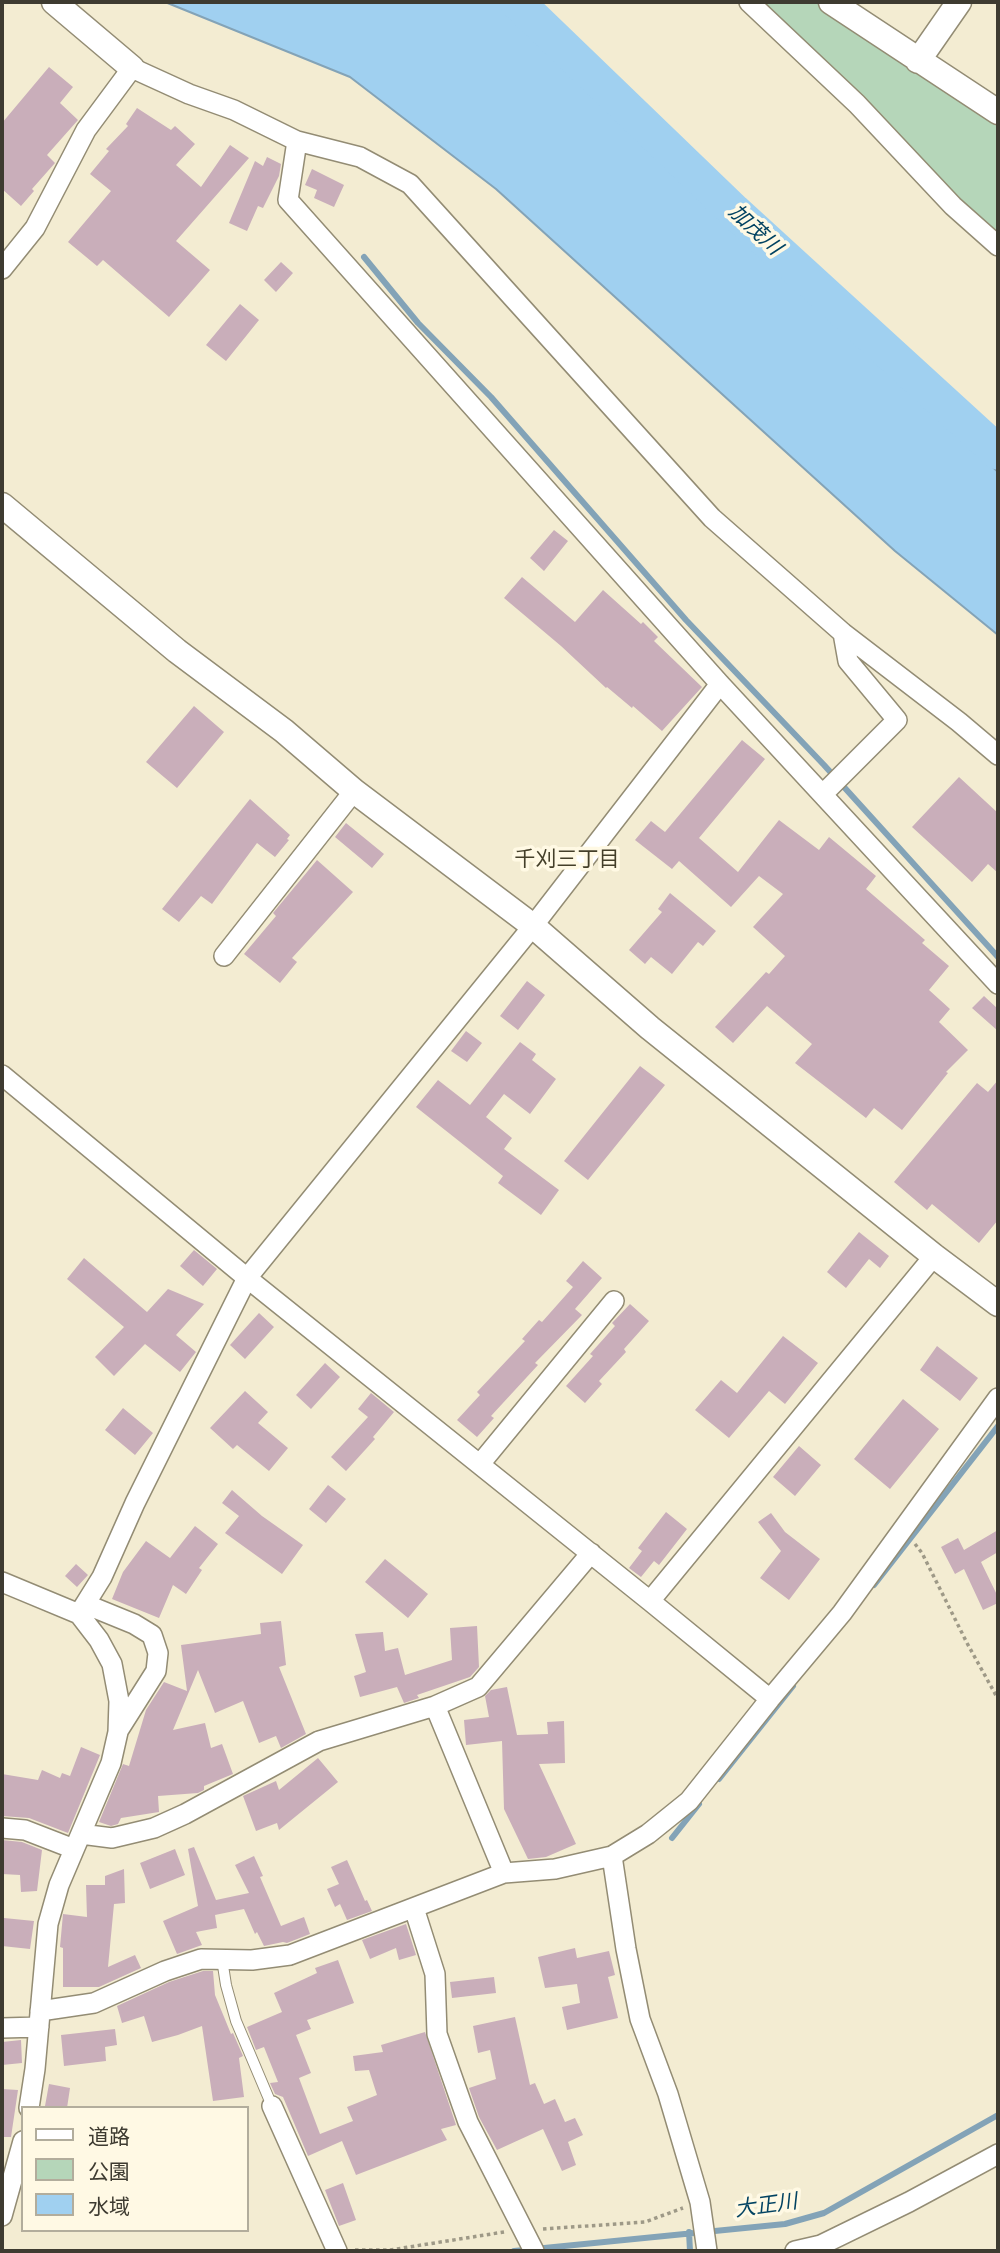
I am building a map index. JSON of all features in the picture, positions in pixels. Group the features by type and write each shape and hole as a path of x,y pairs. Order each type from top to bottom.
{"street":[{"path":"54,2 132,68 189,94 234,110 297,141 360,157 410,184 712,518 843,633 998,755"},
{"path":"749,2 857,104 953,206 998,246"},
{"path":"831,2 998,112"},
{"path":"918,61 959,2"},
{"path":"2,269 35,228 86,130 132,68"},
{"path":"297,141 288,200 720,684 998,984"},
{"path":"2,505 177,651 284,731 354,791 533,926 650,1028 934,1256 998,1304"},
{"path":"823,794 897,720 848,661 843,633"},
{"path":"82,1609 102,1577 147,1479 247,1278 533,926 720,684"},
{"path":"224,956 354,791"},
{"path":"2,1075 247,1278 770,1699"},
{"path":"650,1601 934,1256"},
{"path":"480,1464 614,1301"},
{"path":"2,2028 94,2003 165,1971 201,1959 252,1959 290,1955 503,1873 555,1869 612,1856 648,1834 689,1801 842,1613 998,1398"},
{"path":"2,1828 77,1841 112,1838 154,1828 185,1814 318,1741 435,1706 478,1687 591,1553"},
{"path":"2,1582 134,1624 152,1635 159,1653 156,1671 118,1732"},
{"path":"29,2106 48,1924 77,1841 111,1763 118,1732 119,1700 112,1664 82,1609"},
{"path":"435,1706 503,1873"},
{"path":"612,1856 625,1949 640,2019 668,2094 700,2202 707,2251"},
{"path":"414,1908 435,1974 437,2034 468,2122 534,2251"},
{"path":"272,2106 337,2251"},
{"path":"2,2216 21,2148"},
{"path":"795,2251 821,2245 998,2154"}],"lane":[{"path":"222,1959 236,2021 272,2106"}],"path":[{"path":"903,1529 922,1553 998,1699"},
{"path":"346,2251 390,2250 524,2230 645,2222 700,2202"}],"green space":[{"path":"758,2 822,2 998,120 998,239"}],"water":[{"path":"165,2 517,2 582,81 998,472 998,635 895,551 496,189 350,77"}],"building":[{"path":"49,67 73,87 60,103 78,120 47,155 55,163 21,206 2,189 2,123"},
{"path":"137,108 171,130 175,126 195,144 176,165 201,187 230,145 249,158 176,241 210,270 169,317 103,260 97,266 68,242 111,191 90,174 109,151 106,149 128,126 126,124"},
{"path":"267,157 281,164 279,176 263,208 258,206 247,231 229,223 255,161 263,166"},
{"path":"312,169 344,185 334,207 314,198 317,190 305,185"},
{"path":"281,262 293,273 276,292 264,280"},
{"path":"240,304 259,320 226,361 206,345"},
{"path":"554,530 568,541 544,571 530,558"},
{"path":"522,577 575,622 603,590 641,624 643,622 658,637 654,641 702,687 662,731 633,706 632,708 606,688 504,598"},
{"path":"194,706 224,732 177,788 146,762"},
{"path":"742,740 765,759 699,838 738,872 779,820 819,850 829,837 876,876 866,889 925,940 922,943 949,966 929,990 950,1009 939,1022 968,1050 946,1072 948,1073 902,1130 874,1108 866,1118 795,1063 812,1044 767,1006 733,1043 715,1027 766,972 769,974 785,956 753,927 783,894 759,876 731,907 679,861 672,869 635,840 651,821 665,832"},
{"path":"959,777 998,813 998,873 988,864 972,882 912,827"},
{"path":"250,799 290,835 287,839 289,840 275,857 257,843 212,904 201,896 179,922 162,909"},
{"path":"346,823 384,854 372,868 335,837"},
{"path":"317,860 353,892 292,958 297,962 280,983 244,954 276,916 273,913"},
{"path":"670,893 716,931 703,946 698,942 672,974 651,957 645,964 629,950 662,912 658,909"},
{"path":"527,981 545,995 518,1030 500,1016"},
{"path":"984,996 998,1009 998,1031 972,1008"},
{"path":"466,1031 482,1043 467,1062 451,1051"},
{"path":"520,1042 536,1054 532,1060 556,1079 530,1114 504,1094 486,1117 512,1138 504,1149 559,1190 541,1215 498,1183 503,1176 416,1107 438,1080 470,1105"},
{"path":"640,1066 665,1085 588,1180 564,1161"},
{"path":"998,1080 998,1220 979,1243 932,1204 927,1210 894,1182 977,1083 988,1092"},
{"path":"859,1232 889,1256 880,1268 869,1259 846,1288 827,1272"},
{"path":"194,1250 217,1269 203,1286 180,1266"},
{"path":"84,1258 147,1312 168,1289 204,1304 176,1335 196,1352 180,1372 145,1344 114,1376 95,1357 124,1327 67,1279"},
{"path":"583,1261 602,1278 575,1309 582,1315 535,1363 538,1365 491,1416 494,1418 477,1437 457,1420 480,1395 477,1392 525,1341 522,1339 539,1320 542,1322 573,1287 566,1281"},
{"path":"630,1304 649,1321 624,1349 626,1352 599,1381 602,1384 585,1403 566,1386 593,1356 590,1354 615,1326 612,1323"},
{"path":"259,1313 274,1327 245,1359 230,1345"},
{"path":"783,1336 818,1363 785,1404 769,1391 729,1438 695,1410 721,1380 737,1393"},
{"path":"937,1346 978,1378 960,1401 920,1370"},
{"path":"325,1363 340,1377 311,1409 296,1395"},
{"path":"245,1391 268,1412 258,1423 288,1448 269,1471 237,1445 233,1449 210,1428"},
{"path":"371,1393 394,1412 373,1437 375,1439 346,1471 331,1457 368,1417 358,1409"},
{"path":"903,1399 939,1429 890,1489 854,1459"},
{"path":"123,1408 153,1433 135,1455 105,1430"},
{"path":"799,1446 821,1465 795,1496 773,1477"},
{"path":"328,1485 346,1499 326,1523 309,1509"},
{"path":"232,1490 262,1516 303,1545 282,1574 225,1533 239,1516 222,1503"},
{"path":"666,1512 687,1529 659,1565 654,1561 641,1577 629,1568 642,1551 638,1548"},
{"path":"771,1513 785,1532 820,1559 789,1600 760,1578 781,1551 758,1522"},
{"path":"195,1526 218,1544 199,1568 202,1570 186,1594 173,1585 159,1618 112,1599 123,1572 146,1541 170,1558"},
{"path":"998,1530 998,1552 981,1562 998,1597 998,1603 983,1610 964,1569 955,1574 941,1547 958,1538 964,1550"},
{"path":"385,1559 428,1594 408,1618 365,1582"},
{"path":"76,1564 88,1575 77,1587 65,1576"},
{"path":"281,1621 286,1665 279,1667 306,1734 281,1748 276,1736 259,1743 243,1701 215,1713 198,1670 173,1730 205,1723 211,1748 222,1744 233,1774 204,1786 204,1790 198,1793 158,1796 159,1812 121,1818 118,1824 111,1826 99,1822 123,1764 129,1766 146,1710 164,1682 187,1691 181,1645 261,1634 260,1623"},
{"path":"477,1626 479,1667 470,1677 417,1695 419,1698 404,1703 397,1687 360,1697 354,1676 366,1672 355,1634 383,1632 385,1651 398,1648 405,1675 452,1660 450,1628"},
{"path":"507,1687 517,1735 548,1734 547,1722 564,1721 565,1763 539,1764 576,1844 546,1857 528,1859 504,1809 502,1741 466,1745 464,1720 489,1717 485,1696 491,1690"},
{"path":"81,1747 100,1755 68,1833 29,1818 2,1816 2,1774 38,1780 42,1770 60,1778 62,1773 70,1776"},
{"path":"318,1758 338,1782 279,1830 277,1823 256,1831 243,1796 276,1781 279,1790"},
{"path":"2,1840 22,1842 42,1850 37,1891 21,1892 20,1875 2,1874"},
{"path":"194,1847 216,1900 249,1893 235,1865 254,1856 281,1926 304,1917 310,1934 287,1943 264,1946 257,1932 255,1934 244,1909 215,1915 217,1928 196,1932 202,1945 177,1954 163,1921 198,1906 188,1849"},
{"path":"175,1849 185,1875 150,1889 140,1863"},
{"path":"347,1860 372,1911 347,1920 340,1904 335,1907 327,1889 339,1884 331,1867"},
{"path":"124,1869 125,1903 114,1904 108,1967 135,1955 141,1968 99,1987 63,1987 63,1948 60,1947 63,1914 87,1917 86,1885 105,1885 105,1876"},
{"path":"4,1918 34,1921 30,1949 2,1946"},
{"path":"406,1924 416,1955 399,1960 396,1948 370,1959 362,1940"},
{"path":"575,1948 577,1958 609,1951 615,1975 608,1977 618,2018 567,2030 562,2007 580,2003 577,1984 545,1988 538,1957"},
{"path":"338,1960 354,2003 307,2020 311,2029 296,2035 311,2073 299,2078 320,2134 353,2121 347,2107 377,2095 369,2070 355,2071 353,2056 383,2052 381,2045 425,2032 456,2125 441,2129 447,2140 356,2175 342,2141 308,2156 283,2097 275,2094 270,2083 278,2082 264,2047 256,2050 247,2027 282,2012 274,1993 317,1973 315,1968"},
{"path":"203,1971 213,1971 215,1995 243,2056 239,2058 244,2097 213,2101 202,2026 152,2042 144,2016 122,2023 117,2006 169,1982"},
{"path":"494,1977 496,1993 452,1998 450,1982"},
{"path":"515,2017 530,2085 535,2083 544,2104 555,2099 565,2122 575,2118 583,2135 568,2142 576,2165 562,2171 543,2129 497,2150 479,2117 469,2088 496,2079 490,2050 478,2053 473,2026"},
{"path":"115,2029 117,2045 105,2047 106,2061 64,2066 61,2035"},
{"path":"21,2040 22,2063 2,2065 2,2042"},
{"path":"49,2084 70,2088 67,2106 45,2106"},
{"path":"2,2089 18,2090 11,2137 2,2137"},
{"path":"343,2183 356,2220 339,2226 325,2190"}],"waterway":[{"name":"加茂川","path":"517,2 734,211 998,452"},
{"path":"364,257 418,323 491,397 686,620 824,765 998,957"},
{"path":"874,1585 998,1426"},
{"path":"719,1779 793,1686"},
{"path":"672,1838 699,1804"},
{"name":"大正川","path":"514,2251 785,2224 824,2213 998,2115"},
{"path":"689,2232 690,2251"}],"district":[{"name":"千刈三丁目","path":"567,860"}]}
